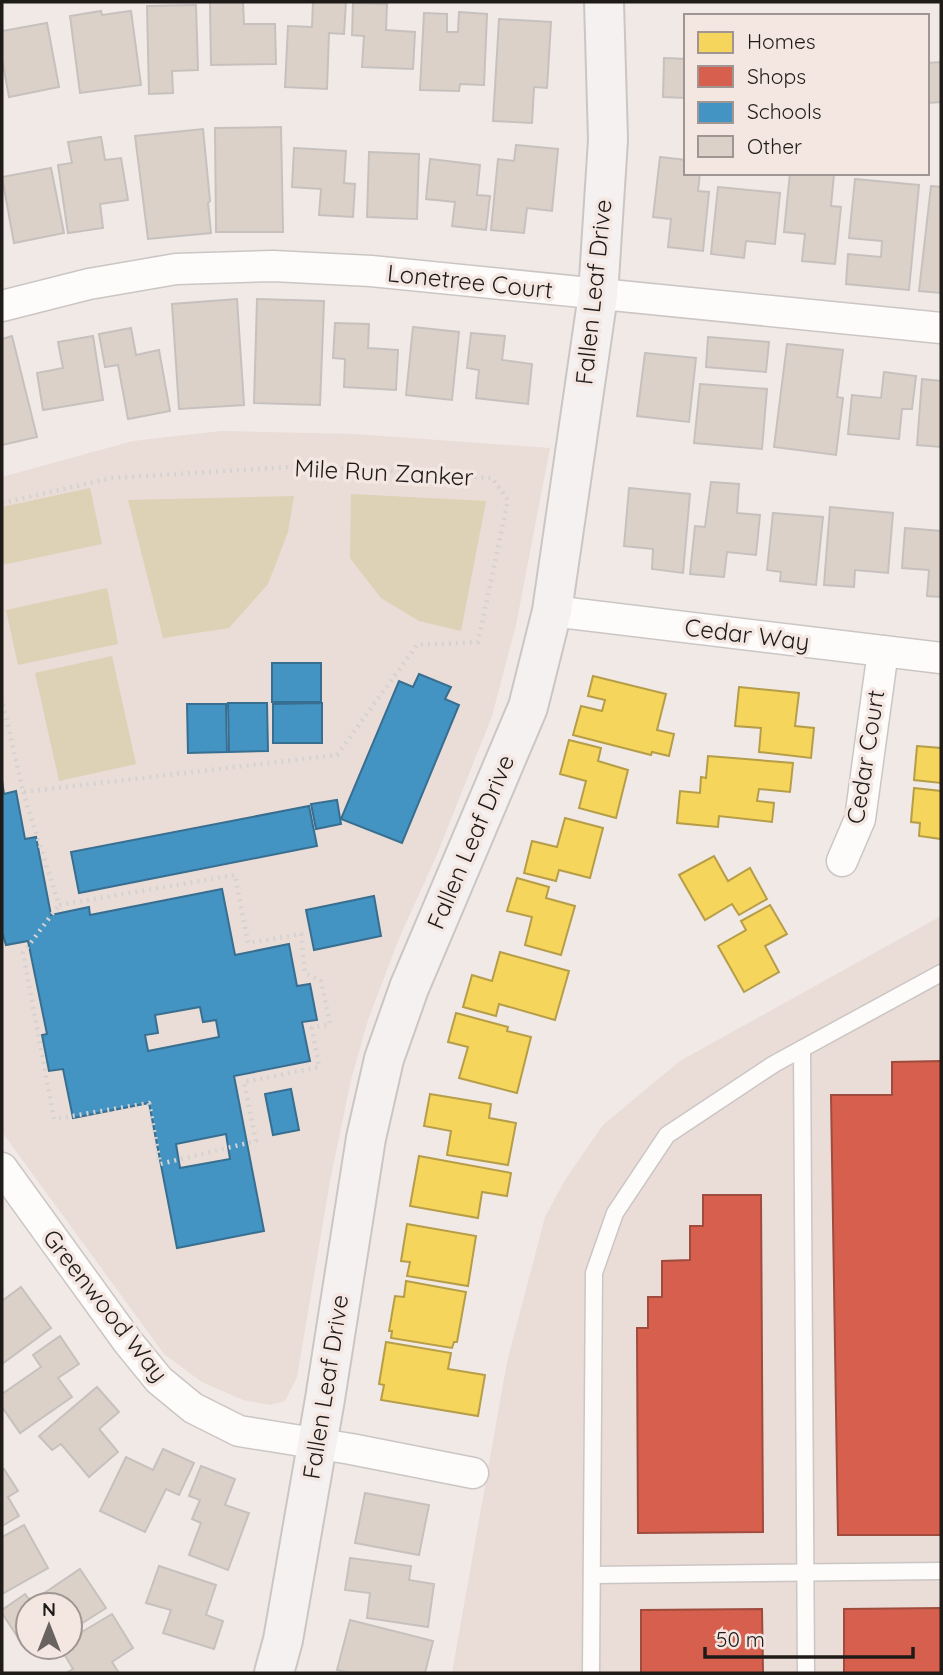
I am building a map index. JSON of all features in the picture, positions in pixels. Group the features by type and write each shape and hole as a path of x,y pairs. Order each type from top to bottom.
{"street":[{"name":"Fallen Leaf Drive","path":"274,1673 283,1640 366,1138 384,1059 409,988 528,707 552,611 598,295 608,140 604,2"},
{"name":"Lonetree Court","path":"2,306 89,284 176,270 273,266 371,271 941,328"},
{"name":"Cedar Way","path":"552,611 941,658"},
{"name":"Cedar Court","path":"842,861 860,820 883,651"},
{"name":"Greenwood Way","path":"2,1168 128,1342 159,1380 193,1408 239,1431 473,1473"}],"lane":[{"path":"591,1673 594,1273 615,1213 667,1135 774,1065 941,973"},
{"path":"802,1049 806,1673"},
{"path":"592,1575 941,1571"}],"path":[{"name":"Mile Run Zanker","path":"2,503 113,478 306,466 492,478 508,500 478,642 417,645 337,755 23,792"},
{"path":"2,699 23,792 59,905"},
{"path":"235,875 248,943 300,934 305,973 321,981 330,1024 312,1028 319,1067 244,1082 256,1141 160,1164 149,1103 54,1119 23,953 59,905 235,875"}],"shaded area":[{"path":"221,431 355,434 550,448 516,625 492,716 368,1020 351,1080 330,1181 297,1377 285,1401 270,1405 243,1400 202,1382 164,1354 2,1132 2,477 133,441"},
{"path":"90,488 102,544 2,565 2,507"},
{"path":"351,494 486,501 461,631 419,621 381,598 350,558"},
{"path":"294,496 288,532 268,584 229,628 163,638 128,500"},
{"path":"107,588 118,644 18,665 6,610"},
{"path":"112,656 136,764 59,781 35,673"},
{"path":"941,916 941,1673 452,1673 507,1362 545,1217 565,1180 603,1125 680,1061"}],"building: Homes":[{"path":"593,676 666,694 657,730 674,734 669,756 652,752 651,755 573,735 581,706 602,711 605,700 588,696"},
{"path":"739,687 799,693 795,726 814,728 811,758 759,752 761,728 735,726"},
{"path":"569,740 601,748 598,761 628,770 616,818 579,808 586,781 560,774"},
{"path":"917,746 941,748 941,783 914,780"},
{"path":"708,756 793,763 790,792 759,789 757,801 774,803 772,822 719,816 718,827 677,823 680,791 700,793 701,777 706,778"},
{"path":"914,788 941,791 941,839 919,836 920,823 911,822"},
{"path":"565,818 603,828 590,878 559,870 556,881 524,873 532,841 557,847"},
{"path":"714,856 728,881 750,868 767,899 739,915 732,904 705,920 679,875"},
{"path":"517,878 549,887 546,898 575,906 561,955 525,945 532,917 507,911"},
{"path":"770,905 787,934 765,946 779,972 744,992 718,946 746,930 741,921"},
{"path":"500,952 569,971 555,1020 499,1004 496,1016 463,1007 472,975 492,981"},
{"path":"456,1013 508,1027 507,1031 531,1037 517,1093 459,1078 468,1047 448,1042"},
{"path":"430,1094 491,1104 489,1118 516,1123 508,1165 447,1155 451,1131 424,1126"},
{"path":"419,1156 511,1173 507,1196 482,1192 478,1218 410,1206"},
{"path":"407,1224 476,1236 468,1286 407,1276 410,1262 401,1261"},
{"path":"406,1281 466,1292 457,1342 454,1342 452,1348 391,1338 392,1331 389,1331 395,1296 404,1297"},
{"path":"386,1342 451,1353 448,1369 485,1375 478,1416 381,1400 384,1385 379,1384"}],"building: Shops":[{"path":"941,1061 941,1535 838,1535 831,1095 892,1095 892,1062"},
{"path":"703,1195 761,1195 763,1532 638,1533 637,1328 648,1328 648,1297 662,1297 662,1261 690,1260 690,1226 703,1226"},
{"path":"941,1608 941,1673 844,1673 844,1609"},
{"path":"762,1609 763,1673 641,1673 641,1610"}],"building: Schools":[{"path":"272,663 321,663 321,702 272,702"},
{"path":"419,674 451,687 445,699 459,705 402,843 341,819 399,681 413,687"},
{"path":"228,703 267,703 268,751 229,752"},
{"path":"322,703 322,743 273,743 273,704"},
{"path":"187,704 226,704 227,752 188,753"},
{"path":"2,780 4,794 16,791 25,839 36,837 51,915 89,907 90,915 222,889 235,955 289,944 297,986 310,984 317,1020 302,1022 310,1061 234,1076 264,1231 177,1248 149,1103 73,1118 63,1069 49,1071 42,1035 47,1034 28,941 6,945 2,932","holes":["200,1007 203,1022 216,1020 219,1037 148,1051 145,1035 158,1033 155,1015","226,1134 230,1159 180,1168 176,1144"]},
{"path":"337,800 341,824 316,829 311,804"},
{"path":"309,806 317,846 79,893 71,852"},
{"path":"374,896 381,936 314,950 306,910"},
{"path":"291,1089 299,1130 273,1135 265,1094"}],"building: Other":[{"path":"210,2 243,2 244,24 275,24 276,64 211,65"},
{"path":"313,2 346,2 344,34 329,33 327,89 285,87 288,26 312,27"},
{"path":"353,3 387,4 386,30 415,32 413,69 362,67 364,36 352,35"},
{"path":"196,5 198,70 172,71 173,93 149,94 147,6"},
{"path":"101,11 102,15 131,11 141,85 80,93 70,16"},
{"path":"459,12 487,14 484,85 460,84 459,91 420,90 424,13 447,14 447,32 458,32"},
{"path":"499,19 551,22 547,88 534,87 532,123 493,121"},
{"path":"47,23 59,87 9,97 2,59 2,31"},
{"path":"664,58 684,59 684,98 663,97"},
{"path":"941,62 941,102 929,103 929,63"},
{"path":"281,127 283,232 216,232 215,128"},
{"path":"203,129 211,233 148,239 135,136"},
{"path":"101,137 105,160 121,158 128,200 100,204 103,228 68,233 58,165 72,163 68,142"},
{"path":"516,145 558,149 552,211 527,208 524,233 491,230 498,159 514,161"},
{"path":"294,148 346,151 344,183 355,184 353,217 319,215 321,189 292,187"},
{"path":"369,152 419,154 417,219 367,217"},
{"path":"660,157 684,160 684,175 700,175 698,191 709,192 703,251 668,247 671,219 653,217"},
{"path":"430,159 480,165 477,195 490,196 486,230 452,226 455,202 426,199"},
{"path":"51,168 64,233 14,243 2,177"},
{"path":"790,175 834,175 831,206 841,207 835,264 802,261 805,234 784,232"},
{"path":"855,179 919,185 909,290 846,284 848,254 881,257 882,241 849,238"},
{"path":"931,186 941,187 941,293 919,291"},
{"path":"718,187 780,193 775,244 746,241 744,258 711,254"},
{"path":"237,299 244,405 179,409 172,304"},
{"path":"257,299 324,301 320,405 254,403"},
{"path":"335,323 369,324 368,348 398,350 396,390 344,387 345,359 333,358"},
{"path":"413,327 459,332 452,400 406,395"},
{"path":"131,328 136,355 159,350 170,411 128,419 118,365 105,367 99,334"},
{"path":"471,333 505,336 502,360 532,364 528,404 476,398 479,370 467,368"},
{"path":"12,336 37,437 2,445 2,339"},
{"path":"93,336 103,400 43,410 37,373 63,368 58,342"},
{"path":"708,337 769,342 766,372 706,367"},
{"path":"787,344 843,350 837,397 843,398 836,455 774,447"},
{"path":"645,353 696,358 689,422 637,416"},
{"path":"884,372 916,376 912,409 902,409 899,439 848,434 852,395 881,398"},
{"path":"922,379 941,381 941,447 917,445"},
{"path":"700,384 767,389 762,449 694,443"},
{"path":"711,482 739,484 737,513 760,515 756,555 727,552 724,577 690,574 695,526 705,527"},
{"path":"629,488 690,494 683,573 652,569 653,549 624,546"},
{"path":"830,507 893,513 888,573 855,570 854,587 824,585"},
{"path":"773,513 823,517 816,585 780,581 781,572 767,570"},
{"path":"905,528 941,531 941,597 927,596 929,570 902,568"},
{"path":"21,1287 51,1328 2,1364 2,1301"},
{"path":"60,1336 79,1364 58,1378 72,1397 20,1433 2,1407 2,1394 41,1367 33,1355"},
{"path":"97,1387 119,1412 99,1429 118,1452 89,1477 61,1444 52,1450 39,1436"},
{"path":"163,1449 194,1463 179,1495 166,1489 145,1532 100,1511 126,1457 153,1470"},
{"path":"201,1466 235,1479 225,1505 249,1513 228,1570 189,1555 201,1523 192,1519 200,1500 189,1496"},
{"path":"4,1469 18,1491 8,1497 19,1516 2,1526 2,1471"},
{"path":"365,1493 429,1505 419,1555 355,1543"},
{"path":"24,1525 48,1568 2,1594 2,1537"},
{"path":"350,1558 411,1566 409,1580 434,1584 428,1627 367,1618 370,1593 345,1590"},
{"path":"159,1566 216,1585 206,1615 223,1621 214,1649 163,1633 171,1610 146,1603"},
{"path":"80,1569 106,1608 84,1622 84,1591 47,1591"},
{"path":"14,1602 14,1631 2,1613 2,1610"},
{"path":"112,1614 133,1648 112,1662 119,1673 66,1673 73,1669 68,1661 84,1661 84,1631"},
{"path":"350,1620 433,1641 425,1673 351,1673 337,1670"}]}
